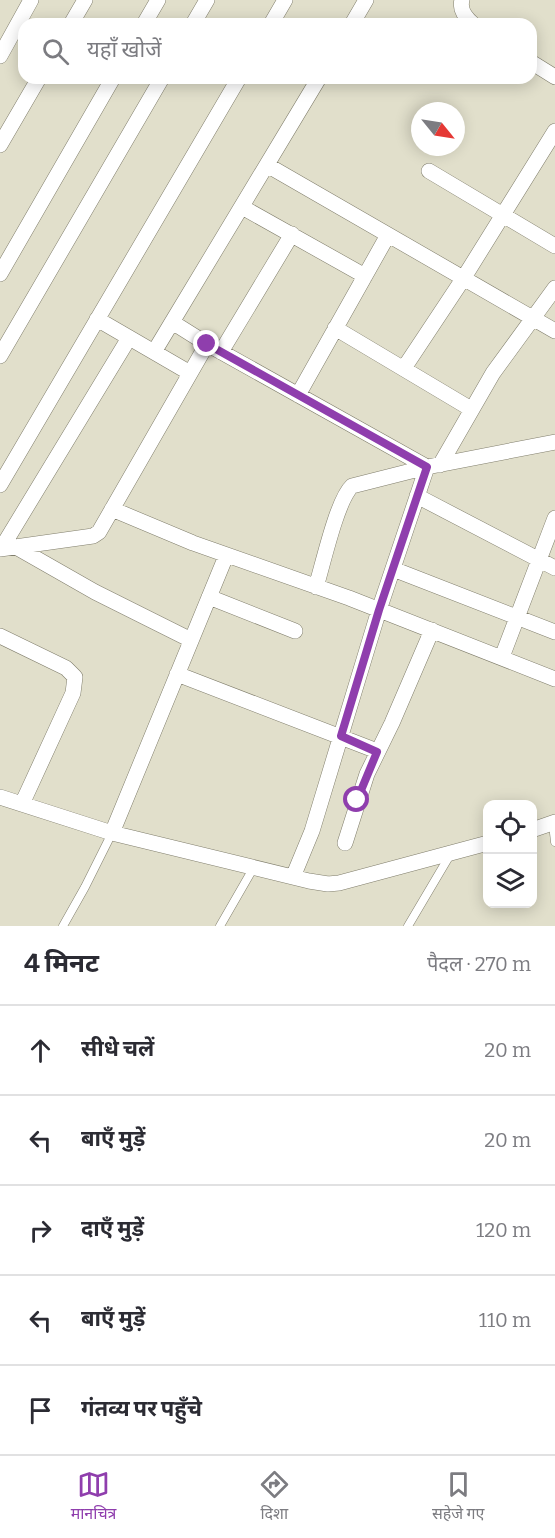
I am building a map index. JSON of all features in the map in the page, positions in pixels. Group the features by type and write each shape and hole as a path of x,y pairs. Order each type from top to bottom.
{"street":[{"path":"21,18 31,0"},
{"path":"74,18 85,0"},
{"path":"148,18 158,0"},
{"path":"196,18 207,0"},
{"path":"274,18 285,0"},
{"path":"356,18 366,0"},
{"path":"462,0 463,12 468,18"},
{"path":"0,56 18,23"},
{"path":"537,66 555,77"},
{"path":"0,145 36,84"},
{"path":"0,274 110,84"},
{"path":"0,356 159,84"},
{"path":"0,485 235,84"},
{"path":"154,352 315,84"},
{"path":"404,368 463,279 555,130"},
{"path":"267,165 555,331"},
{"path":"429,171 555,246"},
{"path":"242,207 365,276"},
{"path":"221,352 292,234"},
{"path":"298,395 388,235"},
{"path":"293,877 312,831 379,610 417,496 433,466 493,373 555,288"},
{"path":"97,319 190,373"},
{"path":"172,322 298,395 433,466"},
{"path":"335,328 471,409"},
{"path":"6,548 129,338"},
{"path":"6,548 93,536 101,529 207,344"},
{"path":"316,586 340,507 349,489 356,485 433,466 555,442"},
{"path":"417,496 555,568"},
{"path":"112,509 226,555 316,586 555,679"},
{"path":"502,657 555,518"},
{"path":"6,548 191,640"},
{"path":"112,833 226,555"},
{"path":"393,569 555,632"},
{"path":"209,597 295,631"},
{"path":"345,843 357,800 432,630"},
{"path":"1,639 66,668 75,677 73,693 22,804"},
{"path":"177,674 341,736 377,752"},
{"path":"0,797 112,833 328,884 483,844"},
{"path":"537,828 554,823"}],"lane":[{"path":"554,823 555,842"},
{"path":"63,926 112,833"},
{"path":"408,926 451,853"},
{"path":"220,926 254,867"}],"route":[{"path":"207,344 427,467 379,610 341,736 377,752 357,800"}]}
